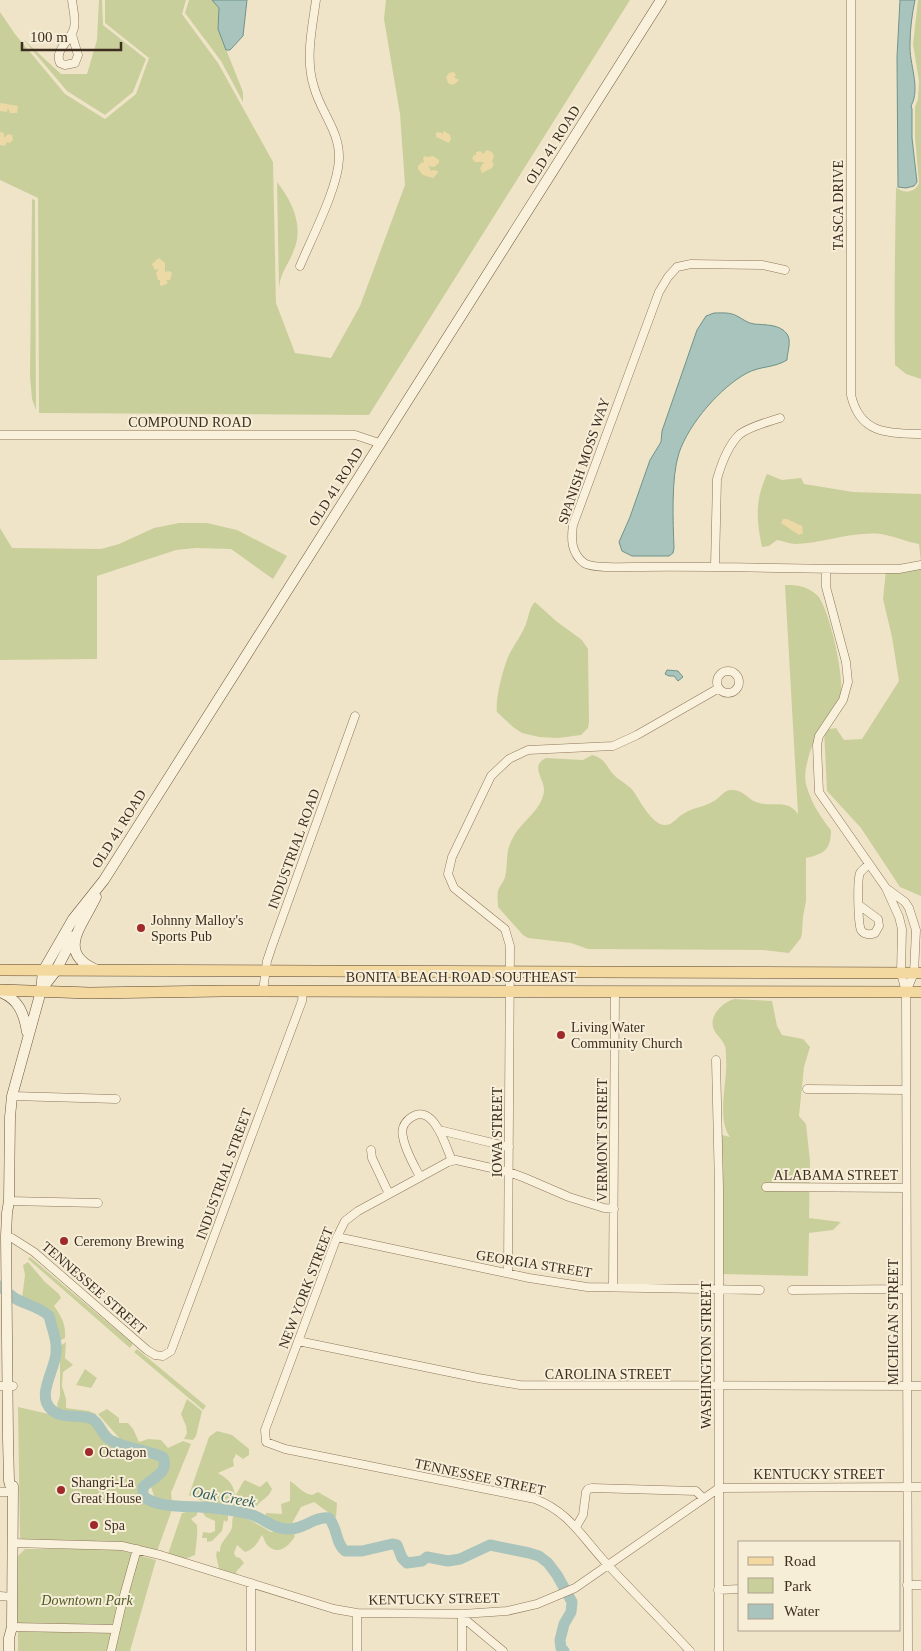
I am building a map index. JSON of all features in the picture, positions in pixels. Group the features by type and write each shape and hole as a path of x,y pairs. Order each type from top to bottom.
{"main road":[{"name":"BONITA BEACH ROAD SOUTHEAST","path":"0,970 55,972 918,973"},
{"name":"BONITA BEACH ROAD SOUTHEAST","path":"0,991 41,990 150,993 263,991 921,992"}],"street":[{"path":"72,0 74,26 72,35"},
{"path":"300,266 336,179 339,159 334,131 319,102 311,77 310,50 316,0"},
{"name":"OLD 41 ROAD","path":"41,990 55,972 87,916 104,880 661,0"},
{"name":"TASCA DRIVE","path":"851,0 851,386 855,409 872,428 901,434 921,434"},
{"name":"SPANISH MOSS WAY","path":"785,270 762,265 691,264 677,267 668,276 656,299 573,525 571,539 575,554 585,564 608,567 715,566 899,569 921,565"},
{"path":"715,566 717,479 723,459 740,435 756,426 780,418"},
{"name":"COMPOUND ROAD","path":"0,435 355,434 379,443"},
{"path":"826,569 826,587 846,662 848,682 843,700 819,736 817,745 819,792 886,888 899,917 902,931 901,973 906,992"},
{"name":"IOWA STREET","path":"508,1273 510,946 505,929 454,888 448,874 452,857 491,776 509,759 528,750 613,746 637,735 719,688"},
{"name":"INDUSTRIAL ROAD","path":"263,991 274,940 355,716"},
{"path":"859,904 860,874 869,864"},
{"name":"OLD 41 ROAD","path":"9,1651 9,1638 12,1627 12,1492 9,1481 7,1386 10,1313 6,1213 9,1201 12,1096 41,990 43,971 73,918 104,880"},
{"path":"886,888 910,908 918,930 918,973 906,992"},
{"path":"902,931 918,930"},
{"path":"74,936 77,957 83,963 101,971"},
{"path":"0,991 15,1001 21,1010 28,1037"},
{"name":"INDUSTRIAL STREET","path":"158,1356 171,1352 302,1001 303,992"},
{"name":"VERMONT STREET","path":"613,1287 615,992"},
{"name":"MICHIGAN STREET","path":"906,992 908,1651"},
{"name":"WASHINGTON STREET","path":"716,1060 719,1651"},
{"path":"807,1089 906,1090"},
{"path":"12,1096 116,1099"},
{"path":"420,1177 403,1138 405,1124 412,1117 424,1116 432,1119 439,1130 452,1161 464,1161 509,1172 569,1197 604,1208 614,1209"},
{"path":"439,1130 509,1147"},
{"path":"371,1150 372,1158 389,1194"},
{"name":"NEW YORK STREET","path":"266,1442 265,1430 340,1229 351,1216 452,1161"},
{"name":"ALABAMA STREET","path":"766,1187 906,1188"},
{"path":"9,1201 98,1203"},
{"name":"OLD 41 ROAD","path":"9,1201 12,1214 9,1278"},
{"name":"GEORGIA STREET","path":"336,1237 560,1283 613,1287 760,1290"},
{"name":"TENNESSEE STREET","path":"12,1238 34,1252 147,1350 158,1356"},
{"path":"792,1290 906,1289"},
{"name":"CAROLINA STREET","path":"298,1341 520,1385 719,1387 921,1386"},
{"name":"TENNESSEE STREET","path":"266,1442 285,1449 535,1499 556,1509 576,1527 608,1565 690,1651"},
{"name":"KENTUCKY STREET","path":"12,1543 122,1546 137,1549 334,1609 357,1613 462,1614 508,1611 553,1598 575,1588 719,1488 921,1487"},
{"path":"576,1527 583,1515 586,1492 592,1488 662,1492 696,1491 702,1498"},
{"path":"0,1492 12,1492"},
{"path":"111,1651 137,1549"},
{"path":"251,1583 251,1651"},
{"path":"907,1585 921,1585"},
{"path":"718,1590 738,1589"},
{"path":"0,1596 12,1597"},
{"path":"357,1613 357,1651"},
{"path":"462,1614 462,1651"},
{"path":"462,1614 467,1621 503,1651"},
{"path":"12,1627 116,1629"},
{"name":"OLD 41 ROAD","path":"12,1627 16,1637 16,1651"}],"green space":[{"path":"99,0 102,0 103,25 146,59 133,92 105,115 67,91 23,39 61,74 87,74 97,40"},
{"path":"105,0 186,0 182,14 218,63 273,162 276,303 295,353 331,358 360,306 405,185 400,114 384,19 386,0 630,0 369,415 39,413 38,198 0,180 0,12 15,34 65,94 105,119 136,94 149,58 105,23"},
{"path":"189,0 212,0 219,8 218,29 243,92 243,102 221,61 185,13"},
{"path":"918,0 921,0 921,379 906,374 895,365 896,187 902,191 912,191 919,183 915,138 915,107 918,99 919,81 913,44"},
{"path":"277,182 292,206 298,232 294,250 282,274 279,290"},
{"path":"32,199 35,200 36,410 32,399 30,376"},
{"path":"767,474 782,480 801,478 804,484 853,492 921,494 921,564 919,544 881,534 860,534 796,544 777,540 769,546 762,547 758,510 760,492"},
{"path":"179,523 207,523 237,530 287,556 273,579 231,549 196,548 176,550 97,576 97,659 0,660 0,528 12,548 101,549 119,544 154,528"},
{"path":"921,566 921,896 900,887 861,828 827,791 824,730 836,728 844,740 862,739 899,681 892,637 883,599 886,570"},
{"path":"785,585 806,588 817,595 822,602 831,628 841,676 840,697 815,738 806,770 805,778 810,796 819,814 831,830 831,836 826,850 818,855 806,858 806,901 801,938 789,953 763,950 588,949 571,943 528,938 523,935 498,907 498,893 504,881 511,842 540,804 544,786 538,769 541,761 546,758 583,760 592,755 597,756 616,777 632,790 655,821 664,825 672,823 687,812 714,801 730,790 737,790 759,803 785,805 794,809 798,814"},
{"path":"535,602 556,621 582,640 588,649 589,722 588,728 581,735 558,738 539,737 522,733 497,712 499,690 506,664 524,628 530,609"},
{"path":"734,999 772,1001 777,1026 782,1035 803,1039 810,1047 804,1067 799,1116 806,1124 810,1161 809,1218 841,1222 833,1230 809,1233 808,1276 721,1274 722,1135 730,1137 726,1129 723,1110 726,1049 714,1031 712,1023 714,1015 719,1009"},
{"path":"30,1257 133,1344 130,1348 28,1259"},
{"path":"28,1262 61,1298 54,1306 64,1325 65,1338 61,1340 58,1337 50,1315 22,1298 25,1275 23,1265"},
{"path":"66,1342 65,1358 73,1365 63,1372 62,1386 66,1399 66,1408 89,1411 96,1414 97,1417 79,1416 59,1411 57,1405 60,1396 60,1346"},
{"path":"137,1349 206,1406 203,1410 134,1352"},
{"path":"85,1369 97,1378 91,1388 76,1385"},
{"path":"187,1399 202,1411 196,1436 193,1440 184,1439 187,1433 181,1414"},
{"path":"18,1407 71,1419 90,1420 109,1443 162,1458 163,1469 141,1486 144,1498 151,1504 173,1507 157,1551 121,1542 26,1541 20,1538"},
{"path":"107,1409 119,1418 119,1423 128,1423 139,1442 148,1439 161,1440 168,1448 183,1441 191,1444 171,1493 172,1502 155,1499 151,1487 152,1482 165,1473 167,1459 150,1450 133,1449 120,1439 98,1414"},
{"path":"217,1431 232,1435 249,1449 249,1455 243,1459 236,1454 233,1460 234,1466 218,1473 230,1482 235,1495 245,1480 260,1487 267,1481 272,1489 255,1508 211,1505 189,1495 209,1437"},
{"path":"290,1481 305,1493 312,1495 318,1492 337,1503 336,1518 314,1502 301,1507 290,1527 280,1526 271,1522 266,1517 266,1513 282,1514 281,1504 290,1501"},
{"path":"197,1510 197,1515 191,1519 197,1525 195,1555 185,1559 168,1554 182,1513"},
{"path":"201,1511 214,1511 220,1515 225,1512 228,1514 228,1520 226,1522 224,1520 222,1531 212,1541 207,1542 207,1538 202,1538 203,1532 210,1533 215,1531 215,1521 206,1517"},
{"path":"235,1514 271,1532 292,1531 295,1536 287,1546 280,1550 272,1549 268,1546 262,1535 248,1551 245,1552 237,1545 234,1553 244,1563 236,1572 237,1574 219,1569 217,1551 220,1552 222,1543 231,1530"},
{"name":"Downtown Park","path":"25,1549 116,1549 156,1560 130,1651 18,1651 18,1556"}],"sand":[{"path":"454,72 456,75 454,77 459,80 452,85 448,83 446,77 449,73"},
{"path":"0,103 18,106 17,113 10,113 8,108 7,112 0,111"},
{"path":"444,131 450,135 449,143 436,137 436,133 442,133 442,135"},
{"path":"0,132 4,133 4,138 8,134 12,135 13,140 10,143 7,142 5,146 0,145"},
{"path":"486,150 492,152 494,156 492,162 494,164 492,168 482,173 480,168 484,162 475,162 472,158 476,155 476,152 480,151 484,154"},
{"path":"425,156 433,156 439,160 439,163 434,167 428,166 431,171 438,171 433,178 423,175 418,169 422,162 424,163 423,158"},
{"path":"159,258 165,263 165,272 169,271 172,273 170,280 166,280 168,283 162,286 156,273 159,269 155,270 152,264"},
{"path":"783,519 802,526 803,533 799,535 781,523"}],"water":[{"path":"212,0 247,0 243,36 230,50 226,50 218,29 219,8"},
{"path":"900,0 915,0 911,22 910,52 915,84 914,99 911,106 912,138 917,182 914,186 906,188 898,187 897,57"},
{"path":"714,313 732,314 747,322 780,328 787,334 789,340 787,360 752,371 737,379 698,418 684,442 676,463 673,500 673,553 669,556 632,556 622,551 619,542 650,460 661,442 662,431 697,330 706,316"},
{"path":"667,670 678,671 683,677 678,681 674,676 665,674"}],"waterway":[{"name":"Oak Creek","path":"0,1286 16,1299 39,1309 49,1316 56,1343 55,1359 45,1395 49,1407 58,1414 92,1419 98,1424 106,1437 112,1441 163,1457 165,1463 162,1471 143,1487 143,1496 167,1505 205,1507 245,1513 285,1529 300,1527 319,1519 329,1518 345,1551 362,1551 392,1544 397,1545 402,1558 407,1563 422,1561 427,1557 448,1561 460,1559 490,1545 539,1556 548,1563 557,1575 572,1602 571,1612 564,1624 560,1640 561,1648 564,1651"}],"place":[{"name":"Johnny Malloy's Sports Pub","path":"141,928"},
{"name":"Living Water Community Church","path":"561,1035"},
{"name":"Ceremony Brewing","path":"64,1241"},
{"name":"Octagon","path":"89,1452"},
{"name":"Shangri-La Great House","path":"61,1490"},
{"name":"Spa","path":"94,1525"}]}
